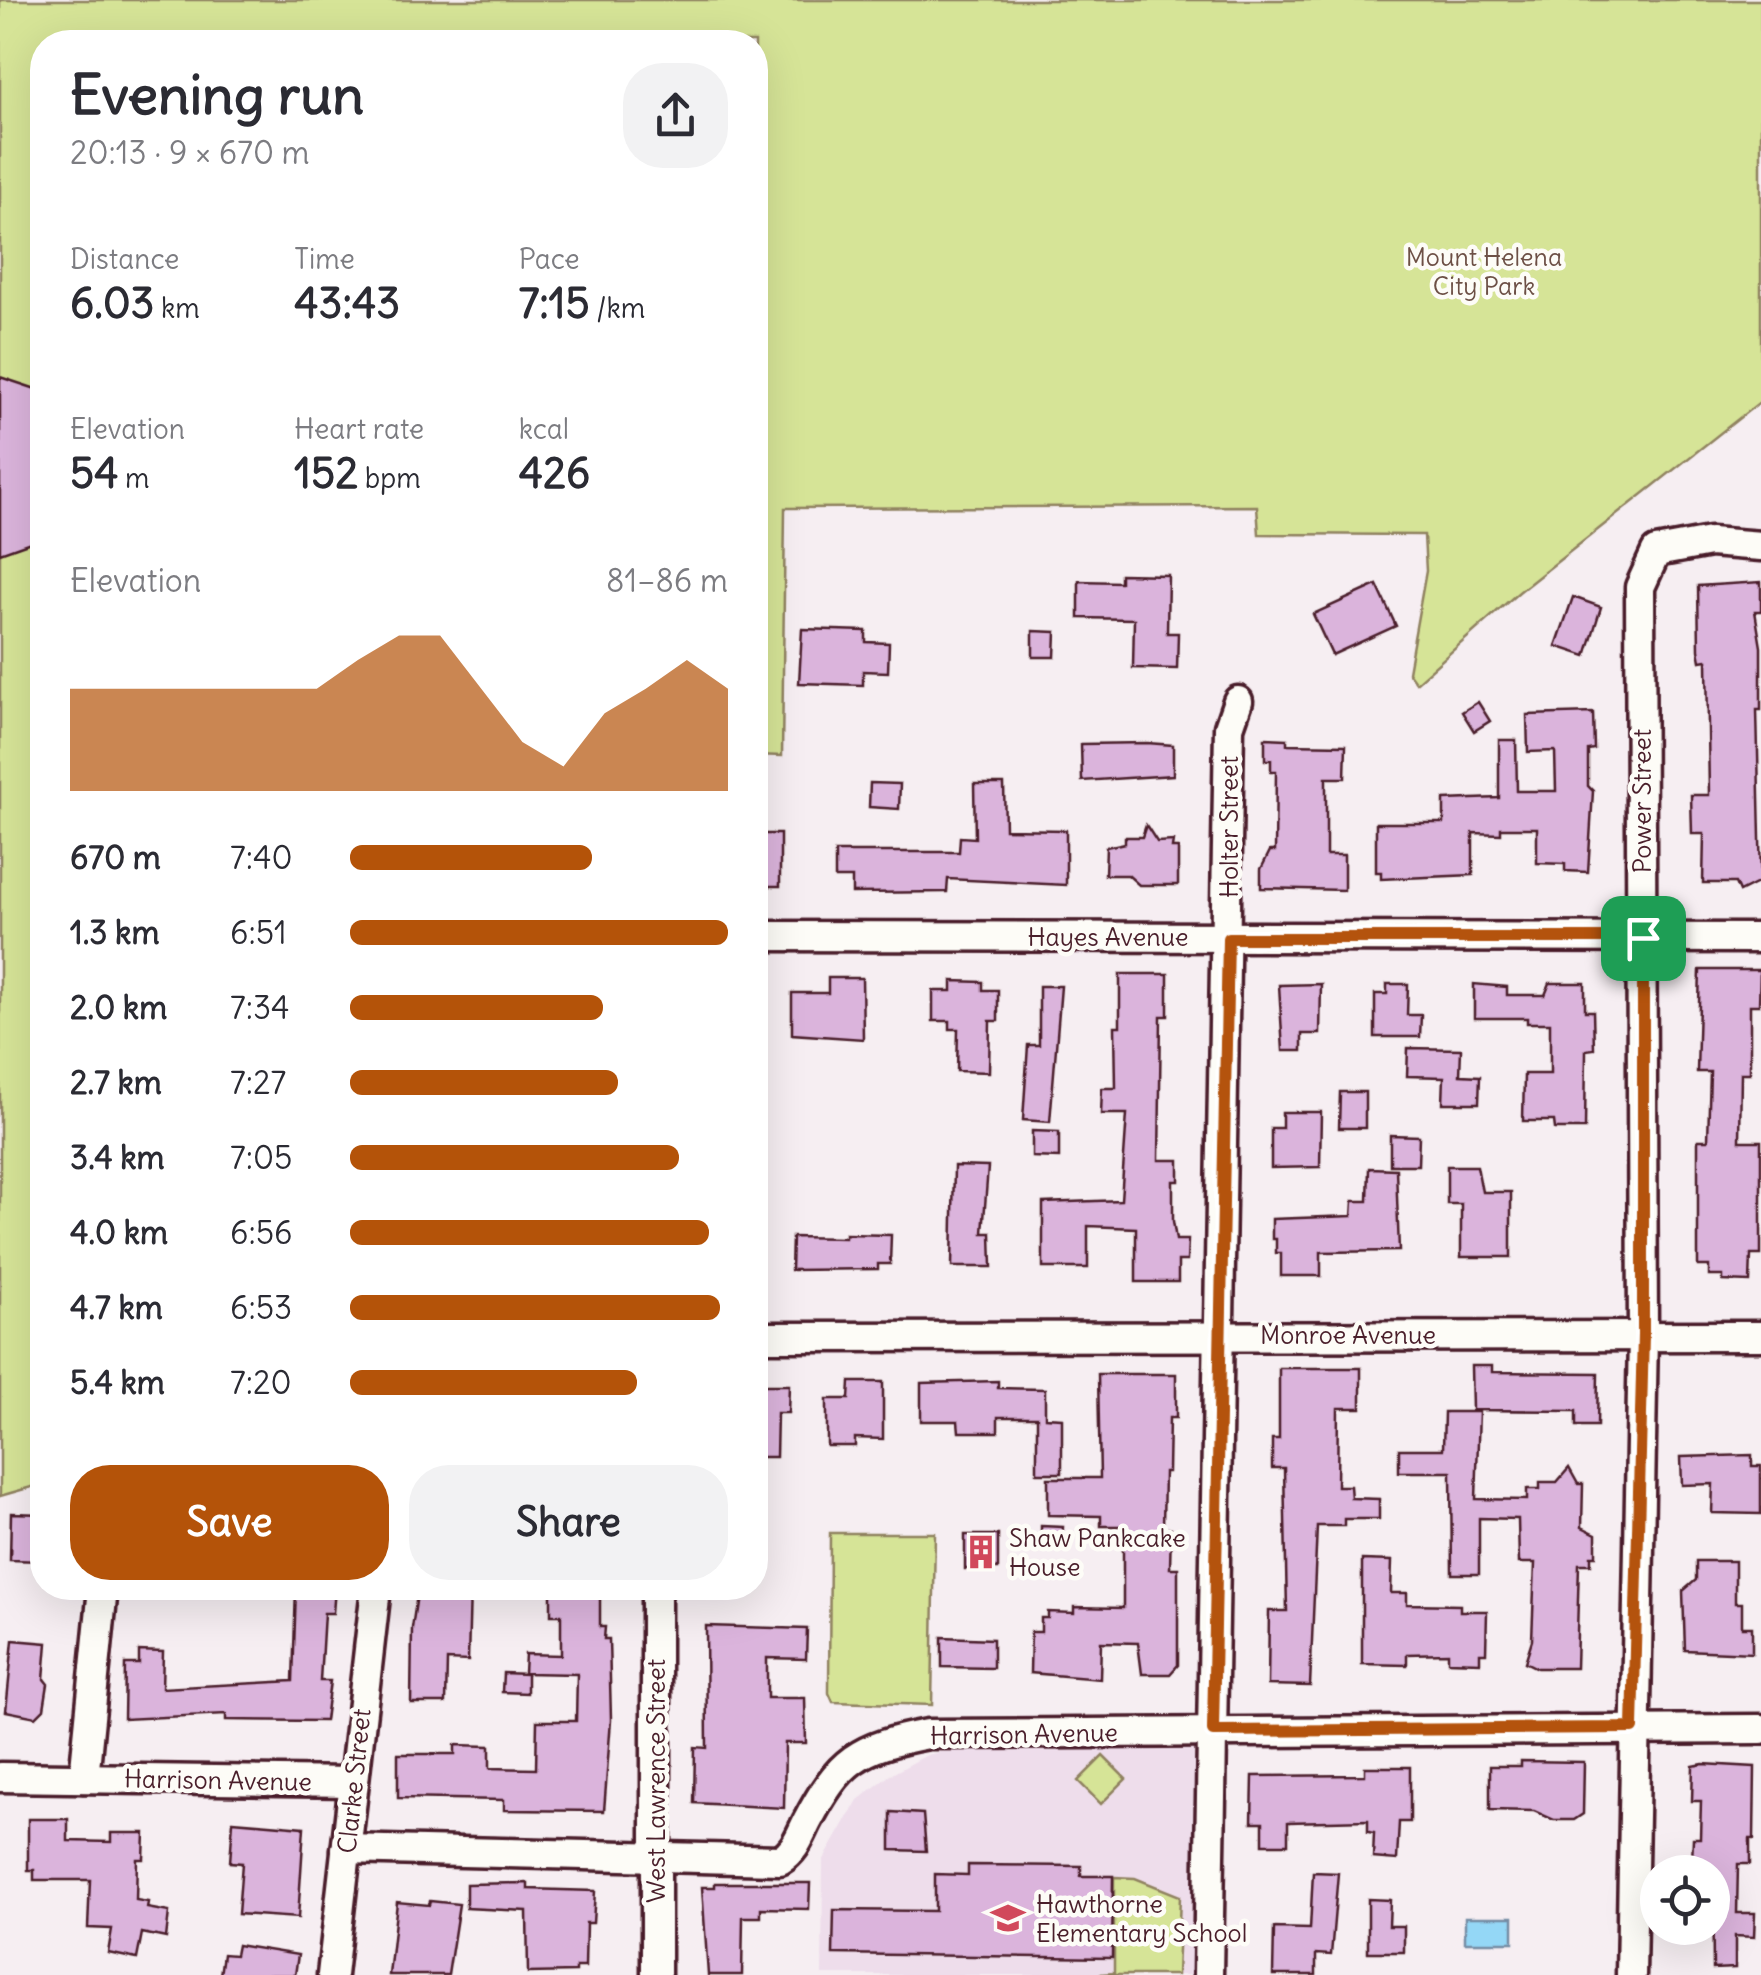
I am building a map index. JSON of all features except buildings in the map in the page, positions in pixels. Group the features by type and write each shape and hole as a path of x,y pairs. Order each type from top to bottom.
{"street":[{"name":"Power Street","path":"1632,1975 1633,1728 1643,1335 1640,587 1656,552 1710,542 1761,546"},
{"name":"Holter Street","path":"1208,1975 1229,727 1238,701"},
{"name":"Hayes Avenue","path":"768,936 1761,938"},
{"name":"Monroe Avenue","path":"768,1337 1761,1336"},
{"path":"84,1778 102,1600"},
{"name":"Clarke Street","path":"332,1975 375,1600"},
{"name":"West Lawrence Street","path":"656,1600 656,1975"},
{"name":"Harrison Avenue","path":"346,1849 780,1860 792,1852 830,1777 873,1749 928,1734 1761,1730"},
{"name":"Harrison Avenue","path":"0,1778 353,1782"}],"shaded area":[{"name":"Hawthorne Elementary School","path":"1197,1747 1192,1975 822,1975 823,1861 858,1800 890,1775 927,1755 953,1749"}],"green space":[{"name":"Mount Helena City Park","path":"0,0 1761,0 1761,401 1519,592 1416,683 1408,672 1426,571 1424,535 1259,534 1257,506 785,508 782,756 768,755 768,30 30,30 30,1487 0,1496"},
{"path":"830,1533 935,1533 932,1705 833,1702 829,1693"},
{"path":"1103,1756 1126,1779 1101,1804 1078,1781"},
{"path":"1114,1877 1135,1878 1180,1896 1177,1975 1088,1975 1114,1973"}],"water":[{"path":"1465,1917 1513,1917 1513,1942 1465,1942"}],"place":[{"name":"Shaw Pankcake House","path":"981,1552"},
{"name":"Hawthorne Elementary School","path":"1008,1918"}],"route":[{"path":"1228,938 1643,938 1643,1335 1633,1728 1213,1731 1228,938"}]}
